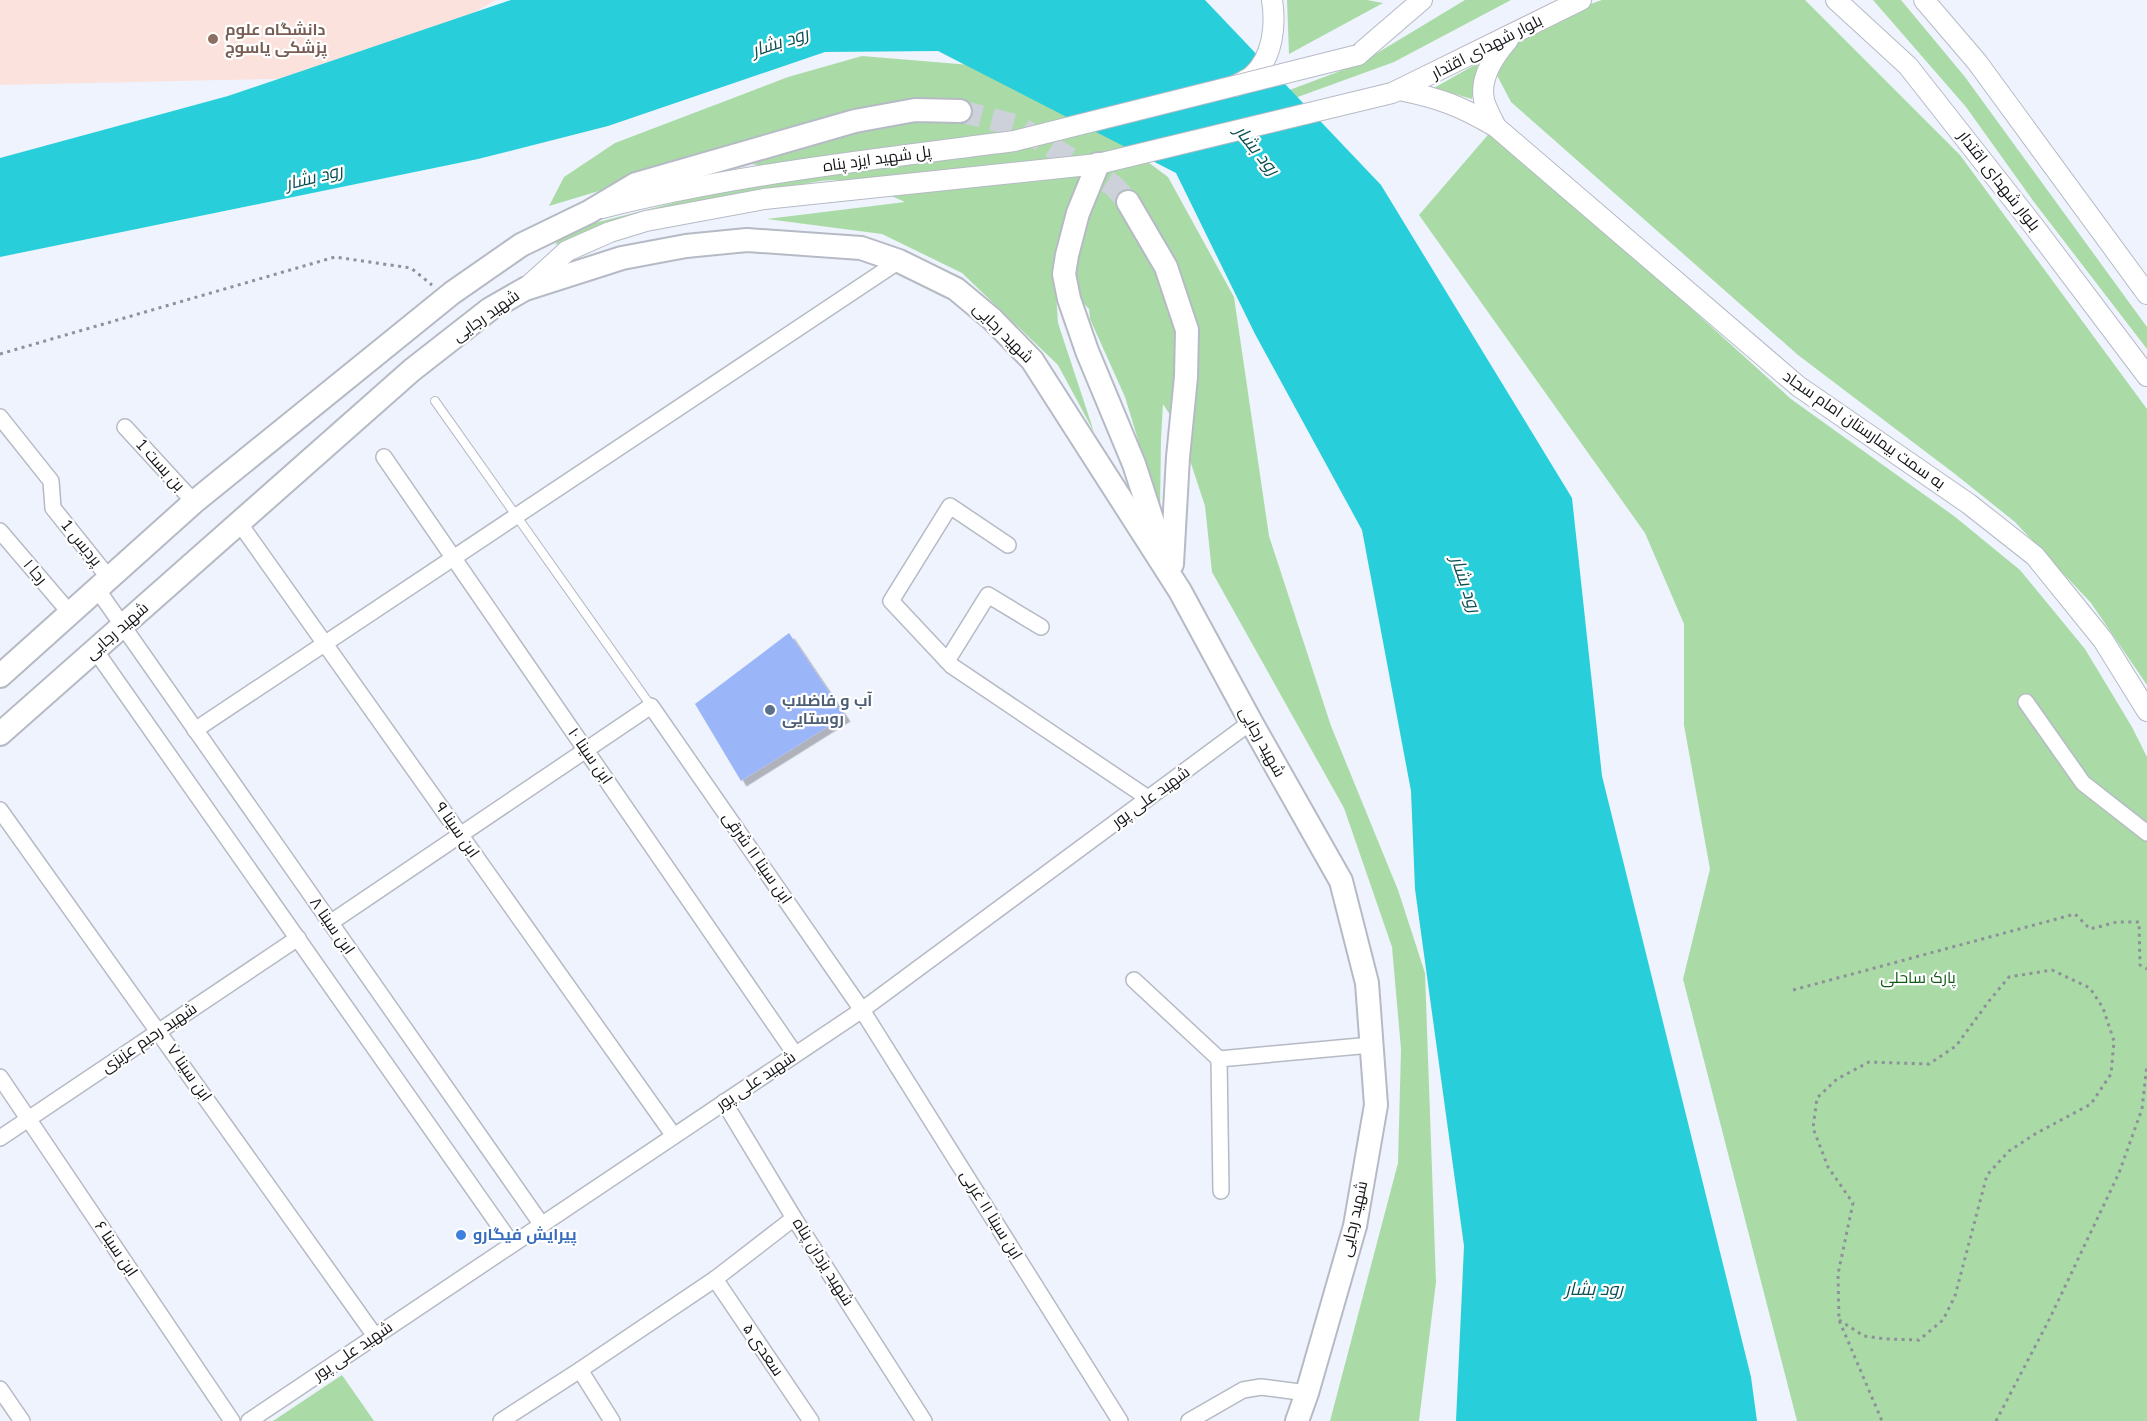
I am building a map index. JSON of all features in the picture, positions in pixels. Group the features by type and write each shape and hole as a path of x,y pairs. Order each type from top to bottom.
{"main road":[{"path":"589,212 636,184 844,124 915,110 960,111"},
{"path":"1105,162 1078,213 1066,255 1064,274 1069,299 1087,351 1134,464 1171,577"},
{"path":"1128,202 1166,267 1187,330 1186,377 1178,458 1171,577"},
{"name":"پل شهید ایزد پناه","path":"421,317 521,245 589,212"},
{"name":"شهید رجایی","path":"0,734 124,627 356,418 490,309 525,288 622,258 686,246 747,240 861,248 899,261 956,289 992,319 1032,360 1171,577 1341,881 1367,983 1376,1105 1355,1226 1297,1421"},
{"path":"2,671 194,502 421,317 445,344"}],"street":[{"name":"پل شهید ایزد پناه","path":"589,212 648,197 765,174 1014,141 1358,56 1422,0"},
{"name":"بلوار شهدای اقتدار","path":"1395,92 1581,0"},
{"name":"بلوار شهدای اقتدار","path":"1836,0 1908,66 2147,375"},
{"path":"1924,0 1977,63 2147,294"},
{"path":"1235,86 1252,75 1266,58 1272,38 1273,7"},
{"path":"1496,127 1484,99 1485,79 1495,55 1512,35"},
{"name":"پل شهید ایزد پناه","path":"525,288 567,251 610,232 646,221 764,199 1105,162 1395,92"},
{"name":"به سمت بیمارستان امام سجاد","path":"1395,92 1429,95 1470,112 1496,127 1798,386 1969,504 2035,556 2103,640 2147,711"},
{"path":"195,730 899,261"},
{"name":"پردیس 1","path":"0,417 51,481 53,508 103,584 124,627"},
{"name":"بن بست 1","path":"125,427 194,502"},
{"name":"ابن سینا ۱۰","path":"384,457 795,1054"},
{"path":"1008,545 950,506 891,601 952,666 1148,798"},
{"name":"ابن سینا ۹","path":"240,524 674,1136"},
{"name":"رجا ۱","path":"0,531 70,613"},
{"path":"947,660 988,595 1041,627"},
{"name":"ابن سینا ۸","path":"124,627 542,1225"},
{"path":"95,650 512,1244"},
{"path":"2026,702 2083,783 2147,833"},
{"path":"330,923 651,706"},
{"name":"ابن سینا ۱۱ شرقی","path":"651,706 862,1010"},
{"name":"شهید علی پور","path":"249,1421 862,1010 1251,722"},
{"name":"ابن سینا ۷","path":"0,810 375,1336"},
{"name":"شهید رحیم عزیزی","path":"0,1138 297,938"},
{"path":"1134,980 1218,1059 1221,1191"},
{"name":"ابن سینا ۱۱ غربی","path":"862,1010 1120,1421"},
{"path":"1218,1059 1371,1045"},
{"name":"ابن سینا ۶","path":"0,1077 232,1421"},
{"name":"شهید یزدان پناه","path":"724,1102 794,1218 924,1421"},
{"path":"501,1421 580,1371 715,1279 794,1218"},
{"name":"سعدی ۵","path":"715,1279 811,1421"},
{"path":"580,1371 612,1421"},
{"path":"1188,1421 1243,1390 1261,1387 1307,1393"},
{"path":"0,1389 22,1421"}],"lane":[{"path":"435,401 651,706"}],"path":[{"path":"0,354 335,257 411,268 434,286"},
{"path":"1793,990 2075,914 2090,929 2117,922 2139,922 2140,965 2147,969"},
{"path":"1839,1320 1863,1336 1918,1340 1943,1320 1955,1296 1987,1176 2008,1150 2091,1104 2111,1074 2114,1041 2103,1008 2090,988 2052,970 2009,977 1956,1046 1929,1064 1869,1062 1837,1079 1817,1098 1813,1128 1828,1167 1853,1203 1838,1274 1839,1320 1882,1421"},
{"path":"1996,1421 2050,1318 2119,1173 2142,1109 2147,1064"}],"shaded area":[{"name":"دانشگاه علوم پزشکی یاسوج","path":"0,0 496,0 358,77 0,85"}],"green space":[{"path":"1287,0 1367,0 1383,3 1289,54"},
{"path":"1465,0 1511,0 1394,62 1273,106 1133,151 1168,177 1234,297 1269,536 1331,726 1398,890 1425,973 1436,1282 1419,1421 1330,1421 1398,1163 1401,1049 1392,947 1344,808 1212,572 1205,506 1180,430 1163,404 1160,512 1125,397 1090,319 1089,309 1063,282 1055,278 1058,323 1094,432 1058,365 962,273 882,234 767,219 905,202 870,188 851,182 829,180 727,196 668,208 610,224 555,245 563,231 740,186 812,175 712,157 549,206 564,177 615,143 788,77 862,56 1007,68 1268,98 1359,64"},
{"path":"1602,0 1805,0 1960,155 2147,409 2147,685 2091,603 2015,522 1798,355 1511,102 1480,43"},
{"path":"1873,0 1901,0 1965,77 2147,327 2147,349 2034,202 1966,107"},
{"path":"1478,63 1472,99 1434,88"},
{"name":"پارک ساحلی","path":"1493,129 1791,399 1954,516 2020,570 2085,649 2132,727 2147,757 2147,1421 1797,1421 1683,979 1710,869 1684,725 1684,624 1645,533 1419,215"},
{"path":"342,1375 374,1421 273,1421"}],"water":[{"name":"رود بشار","path":"511,0 1205,0 1381,185 1572,498 1602,776 1751,1377 1757,1421 1456,1421 1464,1246 1415,889 1411,791 1362,530 1255,334 1176,173 938,51 825,52 608,126 478,159 0,257 0,158 228,96"}],"building":[{"name":"آب و فاضلاب روستایی","path":"789,633 845,716 741,781 695,704"}],"tunnel":[{"path":"960,111 1018,126 1114,186 1128,202"}],"place":[{"name":"دانشگاه علوم پزشکی یاسوج","path":"213,39"},
{"name":"آب و فاضلاب روستایی","path":"770,710"},
{"name":"پیرایش فیگارو","path":"461,1235"}]}
